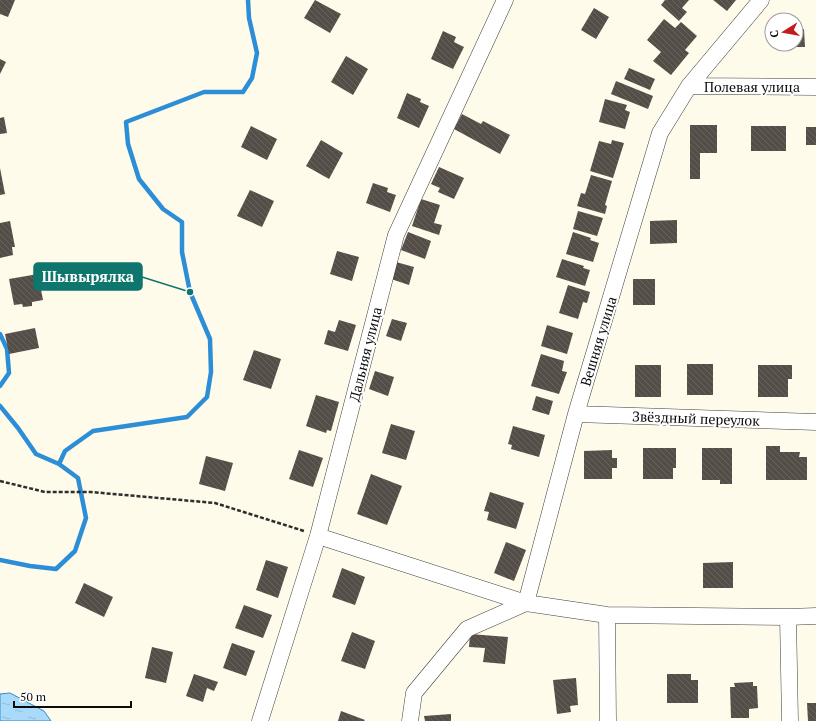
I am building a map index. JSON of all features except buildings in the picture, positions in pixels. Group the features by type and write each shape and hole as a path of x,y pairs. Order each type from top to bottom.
{"street":[{"name":"Дальняя улица","path":"260,721 318,536 396,235 505,0"},
{"name":"Вешняя улица","path":"526,603 576,414 660,133 689,86 761,0"},
{"name":"Полевая улица","path":"689,86 816,87"},
{"name":"Звёздный переулок","path":"576,414 816,422"},
{"path":"318,536 526,603 607,615 816,616"},
{"path":"410,721 414,693 467,630 526,603"},
{"path":"607,615 608,721"},
{"path":"788,617 790,721"}],"path":[{"path":"0,481 45,492 91,492 215,503 318,536"}],"water":[{"path":"10,693 44,711 51,721 0,721 0,694"}],"waterway":[{"path":"0,560 56,569 75,551 86,518 78,478 59,464 65,451 93,431 187,417 207,397 211,372 210,339 190,292 182,252 182,222 163,209 139,179 128,144 126,122 204,92 243,92 252,78 257,53 249,18 248,0"},
{"path":"0,334 7,349 9,373 0,386"},
{"path":"0,406 36,454 59,464"}],"place":[{"name":"Шывырялка","path":"190,292"}]}
